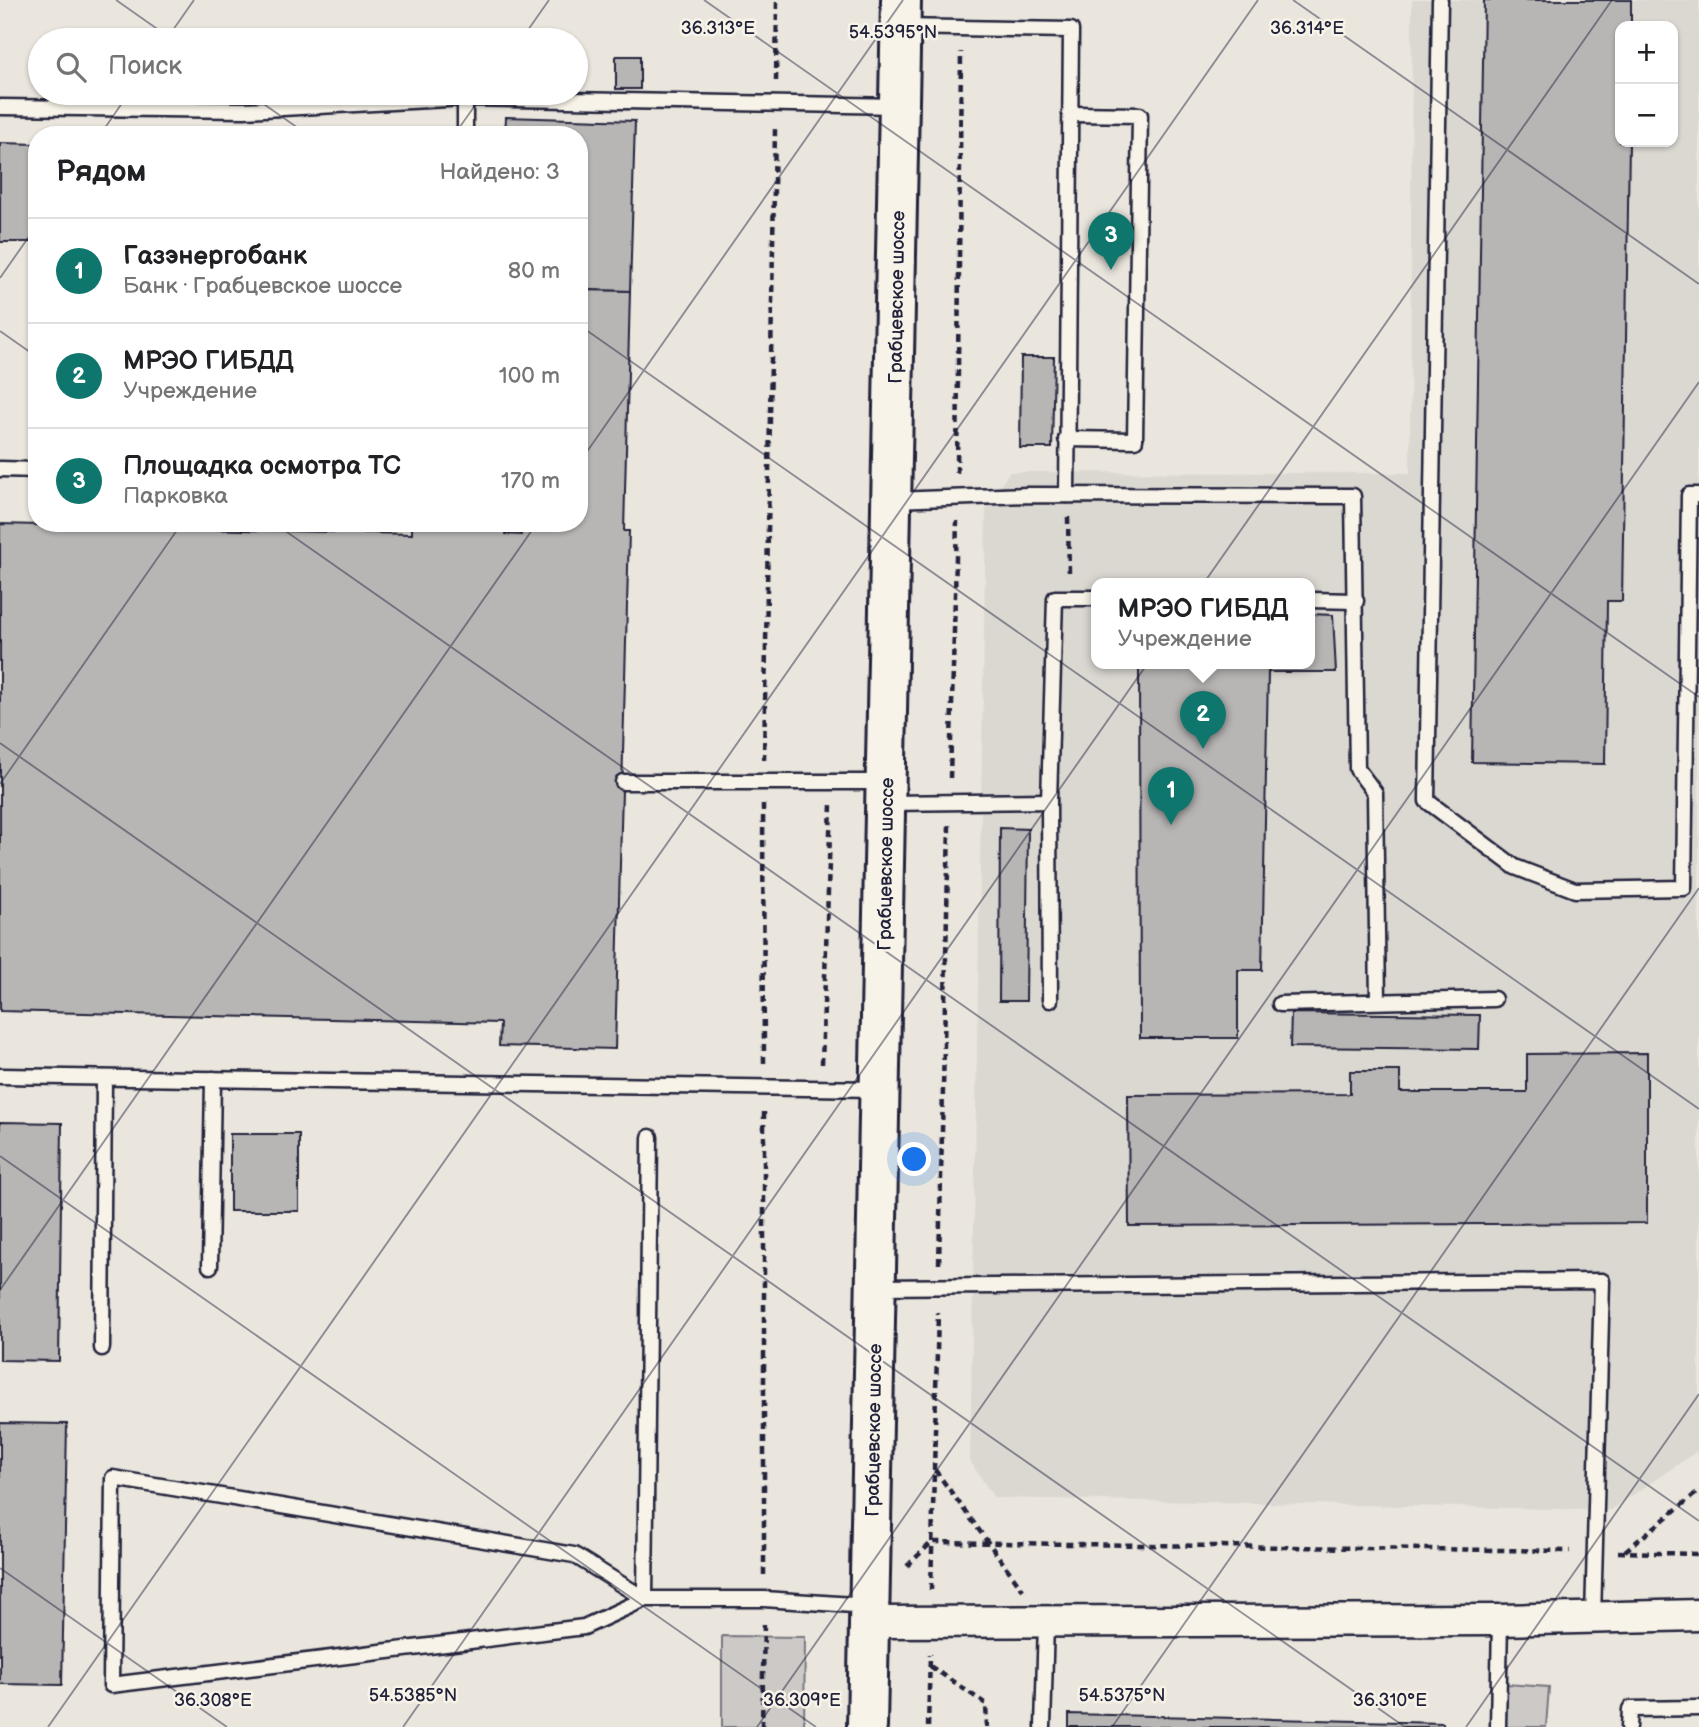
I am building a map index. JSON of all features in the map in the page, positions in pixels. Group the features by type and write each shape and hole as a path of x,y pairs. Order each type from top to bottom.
{"main road":[{"name":"Грабцевское шоссе","path":"867,1727 901,13"}],"street":[{"path":"869,1614 930,1622 1500,1620 1699,1615"}],"lane":[{"path":"1440,0 1427,801 1515,867 1575,890 1684,888 1689,495 1699,495"},
{"path":"901,13 1071,30 1067,495"},
{"path":"588,100 899,106"},
{"path":"0,107 244,110 336,105"},
{"path":"464,126 465,105"},
{"path":"1066,439 1135,440 1140,115 1070,114"},
{"path":"0,470 28,470"},
{"path":"892,500 1067,495 1353,496 1357,769 1375,793 1378,1001"},
{"path":"1050,1000 1049,802 1055,598 1091,598"},
{"path":"1315,600 1356,601"},
{"path":"623,782 831,782 886,792 1049,802"},
{"path":"1280,1004 1494,999"},
{"path":"0,1076 879,1089"},
{"path":"102,1348 104,1079"},
{"path":"210,1266 213,1079"},
{"path":"645,1599 650,1137"},
{"path":"875,1287 1602,1281 1593,1618"},
{"path":"645,1599 574,1555 113,1478 111,1685 584,1627 645,1599 764,1599 869,1614"},
{"path":"1498,1727 1500,1620"},
{"path":"1043,1727 1046,1622"},
{"path":"1629,1727 1630,1709 1699,1708"}],"path":[{"path":"762,1727 763,782 777,0"},
{"path":"1067,495 1069,598"},
{"path":"821,1089 831,782"},
{"path":"934,1469 1046,1622"},
{"path":"1625,1552 1699,1491"},
{"path":"904,1577 904,1568 932,1542 1699,1554"},
{"path":"928,1727 930,1622"},
{"path":"930,1665 986,1704 987,1727"}],"shaded area":[{"path":"1412,0 1699,0 1699,1450 1611,1510 994,1498 970,1461 986,510 1009,472 1410,473"},
{"path":"722,1636 805,1637 804,1727 722,1727"},
{"path":"1506,1684 1549,1687 1546,1727 1505,1727"}],"building":[{"path":"1484,0 1631,0 1631,21 1615,21 1615,147 1629,147 1622,601 1607,601 1605,764 1472,762"},
{"path":"616,56 640,56 640,89 616,89"},
{"path":"506,117 635,121 630,291 588,290 588,126 506,126"},
{"path":"0,143 28,144 28,242 0,242"},
{"path":"588,290 630,291 624,531 629,531 615,1049 499,1046 500,1023 0,1011 0,524 28,525 28,532 506,532 521,535 521,532 588,532"},
{"path":"1021,357 1054,357 1052,448 1020,448"},
{"path":"1315,614 1333,615 1336,672 1268,672 1262,970 1238,970 1238,1038 1140,1038 1139,669 1315,669"},
{"path":"1000,828 1028,829 1026,1001 999,1001"},
{"path":"1291,1013 1480,1015 1479,1049 1290,1047"},
{"path":"1647,1053 1647,1223 1129,1226 1128,1095 1350,1094 1350,1071 1400,1071 1400,1092 1527,1092 1527,1054"},
{"path":"0,1122 62,1123 59,1361 0,1360"},
{"path":"230,1134 299,1134 299,1211 230,1211"},
{"path":"0,1423 67,1424 62,1685 0,1684"},
{"path":"1069,1714 1443,1723 1443,1727 1069,1727"}],"place":[{"name":"Площадка осмотра ТС","path":"1111,270"},
{"name":"МРЭО ГИБДД","path":"1203,749"},
{"name":"Газэнергобанк","path":"1171,825"}]}
